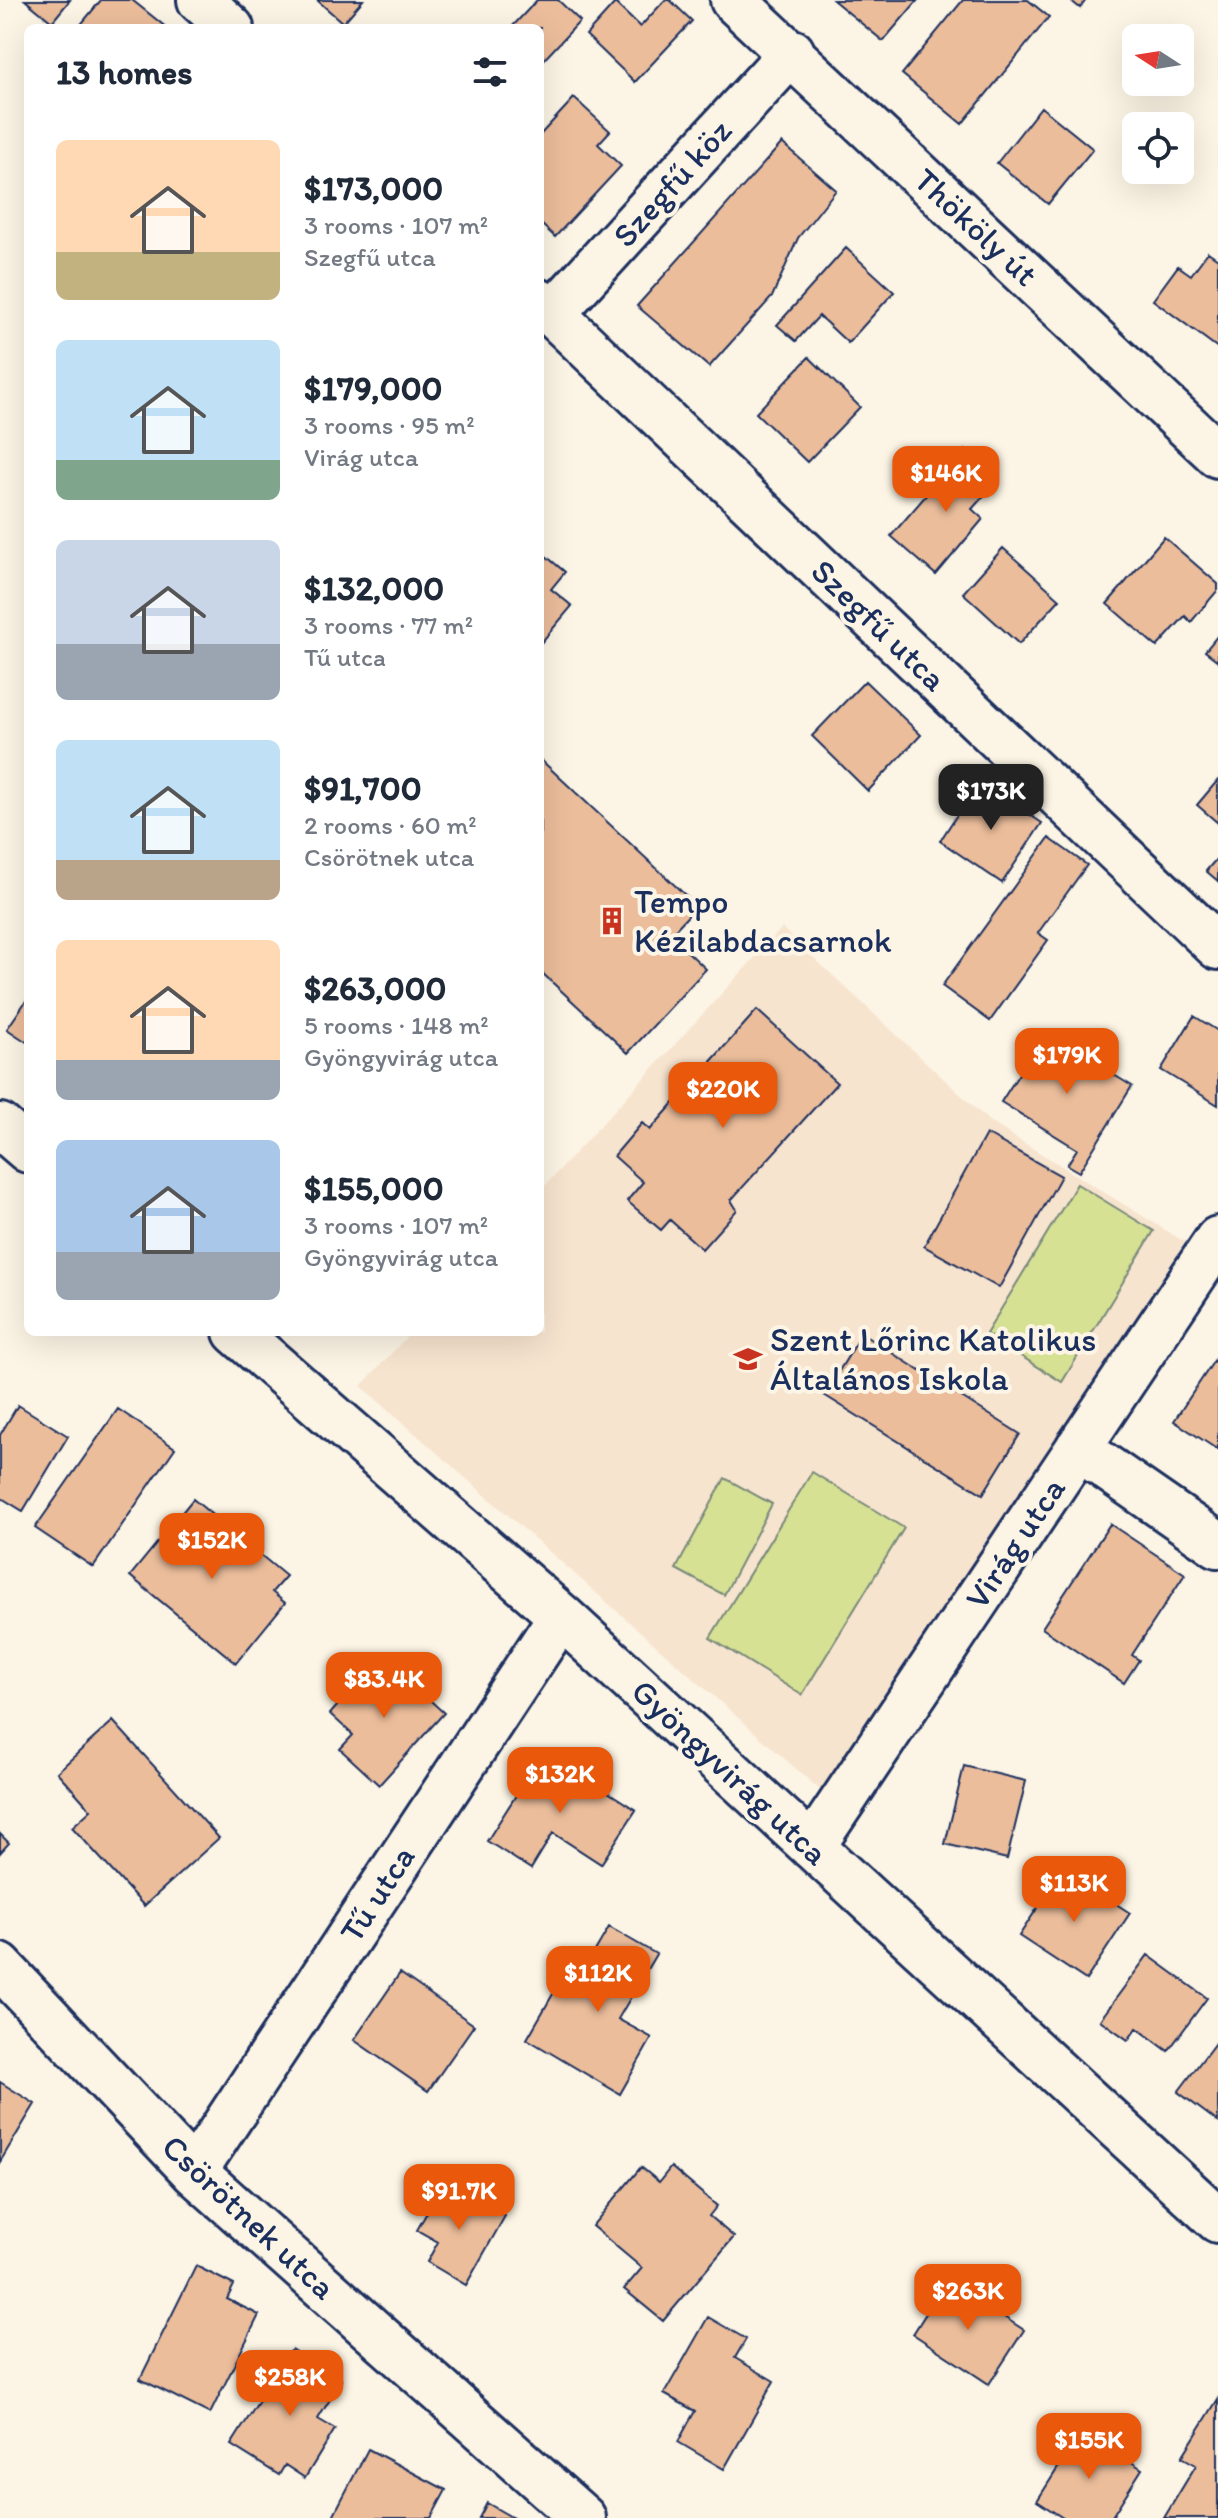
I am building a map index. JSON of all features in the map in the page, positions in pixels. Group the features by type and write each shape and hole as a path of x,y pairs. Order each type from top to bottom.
{"street":[{"path":"200,0 227,24"},
{"name":"Thököly út","path":"733,0 1218,454"},
{"name":"Szegfű köz","path":"546,308 792,52"},
{"name":"Szegfű utca","path":"546,308 1218,947"},
{"path":"0,1126 24,1147"},
{"name":"Virág utca","path":"812,1847 1218,1239"},
{"name":"Gyöngyvirág utca","path":"241,1336 561,1616 1218,2220"},
{"path":"1078,1448 1218,1545"},
{"name":"Tű utca","path":"194,2172 561,1616"},
{"name":"Csörötnek utca","path":"0,1966 194,2172 583,2518"}],"shaded area":[{"name":"Szent Lőrinc Katolikus Általános Iskola","path":"782,928 990,1122 1185,1242 827,1796 361,1386 407,1336 544,1336 544,1187"}],"green space":[{"path":"1077,1184 1154,1231 1062,1382 986,1334"},
{"path":"812,1472 904,1528 802,1695 710,1638"},
{"path":"725,1478 772,1504 724,1595 676,1569"}],"building":[{"path":"25,0 70,0 52,22"},
{"path":"101,0 132,0 162,24 81,24"},
{"path":"317,0 363,0 343,23"},
{"path":"537,0 558,0 580,21 544,60 544,24 515,24"},
{"path":"665,0 670,0 692,21 635,82 586,35 615,3 640,27"},
{"path":"833,0 918,0 883,41"},
{"path":"963,0 1028,0 1049,17 962,124 902,74"},
{"path":"1070,0 1086,0 1080,8"},
{"path":"574,98 610,131 598,144 621,166 555,237 544,227 544,131"},
{"path":"1041,107 1093,149 1048,204 997,163"},
{"path":"782,143 836,190 798,238 772,297 709,367 637,306"},
{"path":"846,248 894,292 848,343 819,316 796,341 777,325"},
{"path":"1208,252 1218,259 1218,348 1153,300 1178,266 1191,275"},
{"path":"809,357 860,407 807,462 756,413"},
{"path":"965,450 999,479 972,509 983,519 936,575 891,536"},
{"path":"1164,537 1218,584 1218,590 1191,622 1185,616 1157,647 1107,604"},
{"path":"1003,548 1060,599 1019,644 963,593"},
{"path":"544,554 565,572 551,589 572,606 544,639"},
{"path":"1218,635 1218,661 1205,651"},
{"path":"865,681 921,735 868,791 812,736"},
{"name":"Tempo Kézilabdacsarnok","path":"544,763 697,906 670,935 706,969 628,1053 544,975"},
{"path":"1218,780 1218,823 1197,805"},
{"path":"979,781 1042,823 1002,883 940,841"},
{"path":"1049,838 1087,865 1038,933 1048,940 990,1021 942,986"},
{"path":"1218,857 1218,881 1206,871"},
{"path":"24,1004 24,1040 7,1029"},
{"path":"757,1010 837,1083 731,1200 737,1210 702,1249 670,1220 661,1230 627,1201 643,1182 614,1156 642,1123 650,1130"},
{"path":"1194,1016 1218,1031 1218,1105 1161,1070"},
{"path":"1045,1033 1132,1086 1079,1172 1067,1165 1077,1149 1001,1102"},
{"path":"986,1134 1061,1176 999,1288 924,1246"},
{"path":"862,1334 1020,1434 983,1494 824,1395"},
{"path":"1218,1356 1218,1450 1174,1421"},
{"path":"18,1405 68,1436 23,1511 0,1497 0,1435"},
{"path":"118,1409 175,1448 93,1567 35,1528"},
{"path":"193,1499 286,1576 272,1592 285,1603 236,1663 130,1576"},
{"path":"1110,1524 1185,1574 1132,1655 1139,1660 1124,1683 1042,1628"},
{"path":"382,1656 444,1713 379,1785 340,1749 353,1735 330,1714"},
{"path":"113,1721 219,1838 144,1906 72,1827 91,1810 57,1772"},
{"path":"544,1751 636,1810 601,1864 553,1833 531,1869 487,1841"},
{"path":"964,1766 1026,1781 1007,1859 945,1844"},
{"path":"0,1834 9,1843 0,1853"},
{"path":"1063,1869 1130,1913 1086,1980 1019,1936"},
{"path":"609,1927 656,1954 618,2019 652,2038 620,2094 527,2039 568,1968 581,1975"},
{"path":"1148,1955 1207,1998 1168,2051 1137,2028 1128,2040 1100,2020"},
{"path":"400,1973 474,2025 428,2091 354,2040"},
{"path":"1218,2039 1218,2122 1178,2092"},
{"path":"0,2082 35,2104 0,2162"},
{"path":"641,2167 659,2182 671,2167 717,2206 709,2216 734,2237 663,2321 624,2289 642,2268 592,2226"},
{"path":"444,2182 505,2216 466,2285 427,2262 438,2242 417,2230"},
{"path":"196,2266 234,2285 227,2299 259,2315 210,2414 140,2379"},
{"path":"947,2280 1024,2330 989,2384 913,2334"},
{"path":"708,2317 746,2339 735,2358 774,2381 724,2469 678,2442 695,2411 664,2394"},
{"path":"292,2349 342,2380 318,2419 335,2429 305,2478 285,2465 279,2475 231,2445"},
{"path":"1218,2399 1218,2518 1164,2518 1196,2465 1182,2457"},
{"path":"1082,2430 1142,2469 1111,2518 1063,2518 1037,2501"},
{"path":"368,2449 446,2490 431,2518 332,2518"},
{"path":"487,2503 513,2518 479,2518"}],"place":[{"name":"Tempo Kézilabdacsarnok","path":"612,921"},
{"name":"Szent Lőrinc Katolikus Általános Iskola","path":"748,1359"}]}
